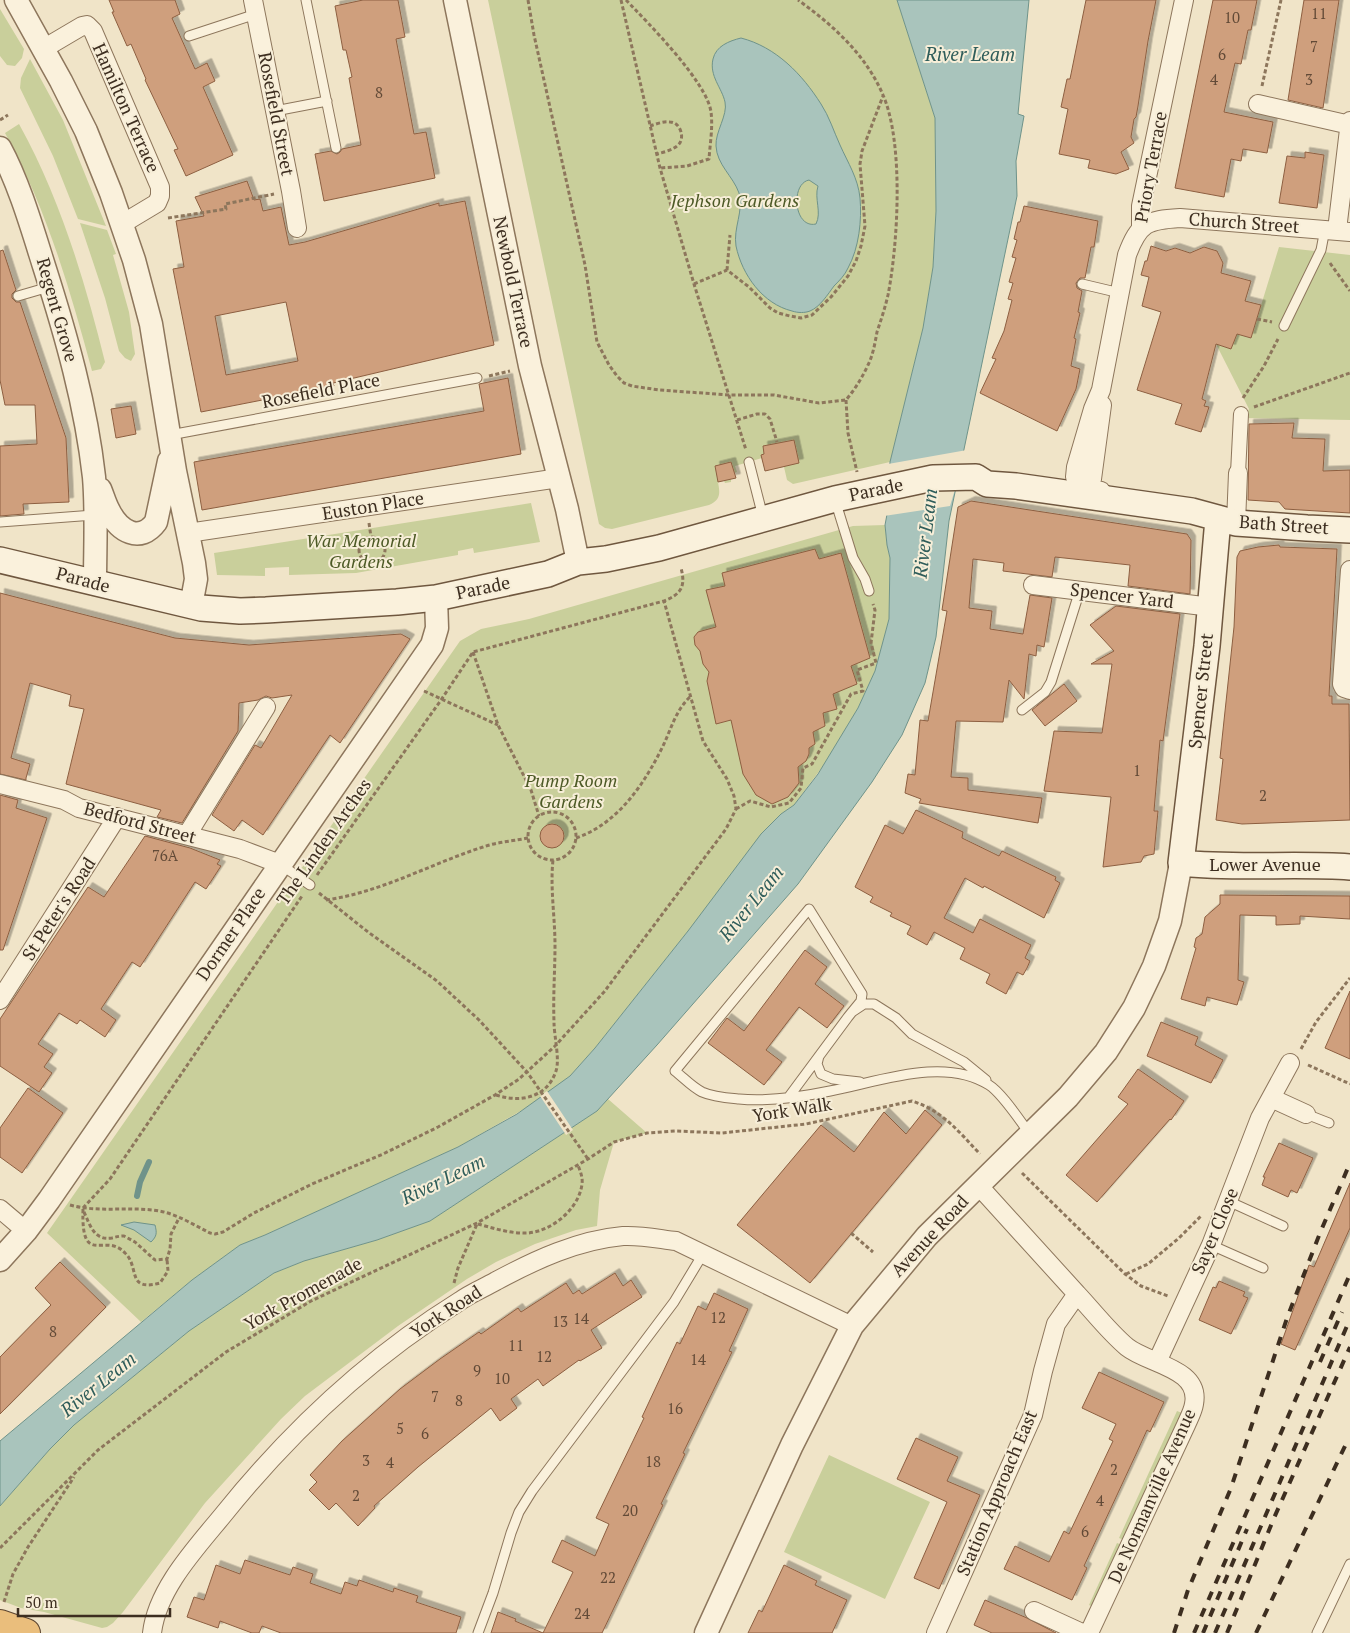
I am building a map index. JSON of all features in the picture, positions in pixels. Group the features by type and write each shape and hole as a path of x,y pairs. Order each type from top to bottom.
{"highway":[{"path":"1,1616 26,1633"}],"main road":[{"name":"Parade","path":"0,560 191,606 225,610 266,610 397,602 436,598 548,574 578,562 606,559 659,548 835,499 865,483 968,477 987,472 1082,484"},
{"path":"1082,484 1130,502 1192,511"},
{"path":"1082,484 1158,493 1176,500 1192,511"},
{"name":"Bath Street","path":"1192,511 1227,521 1350,530"},
{"name":"Spencer Street","path":"1181,864 1210,607 1227,521"},
{"name":"Lower Avenue","path":"1181,864 1322,865 1350,867"}],"street":[{"path":"16,0 86,131 134,260 151,324 194,563 196,579 191,606"},
{"name":"Newbold Terrace","path":"455,0 530,366 559,478 578,562"},
{"name":"Priory Terrace","path":"1082,484 1102,407 1101,390 1128,255 1134,237 1141,229 1142,206 1184,0"},
{"name":"Rosefield Street","path":"255,4 291,191 296,228"},
{"name":"Hamilton Terrace","path":"43,48 87,25 96,38 160,187 160,196 157,203 122,224"},
{"path":"1258,104 1350,125"},
{"path":"1337,230 1350,121"},
{"name":"Regent Grove","path":"0,148 33,229 78,385 86,422 94,477 96,515 95,583"},
{"name":"Church Street","path":"1141,229 1152,222 1180,218 1337,230"},
{"path":"1227,521 1238,473 1245,411"},
{"name":"Regent Grove","path":"94,477 114,519 126,530 137,534 148,531 156,522 171,441"},
{"name":"Euston Place","path":"188,533 559,478"},
{"path":"1347,689 1342,684 1350,570"},
{"name":"Spencer Yard","path":"1034,584 1210,607"},
{"name":"Dormer Place","path":"0,1260 26,1231 127,1088 432,644 437,628 436,598"},
{"path":"186,835 266,707"},
{"name":"Bedford Street","path":"0,784 64,800 79,808 240,849 280,864"},
{"name":"St Peter's Road","path":"0,1000 117,817"},
{"name":"Avenue Road","path":"706,1633 792,1445 852,1326 927,1236 1068,1096 1106,1052 1141,996 1154,966 1170,921 1181,864"},
{"name":"Sayer Close","path":"1157,1362 1211,1244 1260,1118 1297,1059"},
{"path":"1271,1098 1306,1114"},
{"path":"978,1185 1077,1294"},
{"path":"0,1209 26,1231"},
{"name":"York Road","path":"152,1632 166,1590 197,1546 294,1434 326,1404 406,1338 460,1300 529,1263 574,1246 624,1236 652,1237 676,1242 703,1254 852,1326"},
{"name":"De Normanville Avenue","path":"1077,1294 1127,1347 1185,1376 1193,1387 1195,1402 1090,1633"},
{"name":"Station Approach East","path":"936,1633 1033,1415 1056,1324 1077,1294"},
{"path":"1034,1611 1082,1633"}],"lane":[{"path":"306,0 336,148"},
{"path":"189,36 255,4"},
{"path":"275,111 327,101"},
{"path":"1284,326 1321,250 1337,230"},
{"path":"1082,284 1120,293"},
{"path":"18,296 51,287"},
{"name":"Rosefield Place","path":"171,441 477,378"},
{"path":"749,462 763,519"},
{"path":"835,499 853,558 865,579 869,591"},
{"path":"0,522 96,515"},
{"path":"1022,710 1045,692 1051,682 1080,590"},
{"path":"280,864 310,885"},
{"path":"788,1098 861,1001 862,994 809,909 675,1071 696,1089 704,1093 751,1100 788,1098 829,1092 921,1072 947,1072 966,1075 992,1086"},
{"path":"860,989 881,1008"},
{"path":"852,1012 864,1004 874,1004 896,1018 912,1034 974,1068 992,1086 1031,1134"},
{"path":"818,1056 817,1064 821,1074 833,1079 868,1083"},
{"path":"1306,1114 1329,1123"},
{"path":"1228,1201 1283,1226"},
{"path":"1211,1244 1263,1268"},
{"path":"478,1633 493,1593 511,1533 523,1505 674,1302 703,1254"},
{"path":"1317,1633 1350,1564"}],"path":[{"path":"528,0 585,265 597,342 609,365 624,383 659,390 730,395 774,395 819,403 846,400 857,387 869,363 888,294 895,237 896,161 893,128 883,96 863,59 847,41 816,13 798,0"},
{"path":"620,0 660,168 749,462"},
{"path":"626,0 682,62 705,94 711,112 709,159 687,166 660,168"},
{"path":"1258,104 1281,0"},
{"path":"727,270 778,313 801,318 812,315 831,297 848,276 861,246 865,226 860,164 870,128 883,96"},
{"path":"0,120 8,115"},
{"path":"650,126 670,122 676,123 680,127 682,134 679,144 672,149 657,154"},
{"path":"166,218 226,209 225,204 282,192"},
{"path":"727,270 730,235"},
{"path":"1321,250 1350,291"},
{"path":"694,284 727,270"},
{"path":"1243,398 1264,366 1284,326"},
{"path":"477,378 513,370"},
{"path":"1245,411 1350,373"},
{"path":"846,400 848,433 865,483"},
{"path":"737,420 757,414 765,414 770,419 777,442"},
{"path":"371,537 379,540 384,546 384,554 379,561 366,562 360,556 361,544 367,538 371,537"},
{"path":"539,816 531,790 498,725 473,652 664,601 676,596 678,593 684,581 681,568"},
{"path":"68,1205 83,1209 118,1208 154,1211 179,1218 215,1234 223,1232 312,1184 383,1154 438,1127 495,1095 527,1072 555,1046 604,992 726,829 736,809 750,801 771,807 789,803 801,788 803,768 812,764 851,694 863,691 857,670 876,663 872,643 875,610 869,591"},
{"path":"664,601 703,740 714,761 727,779 734,796 736,809"},
{"name":"The Linden Arches","path":"83,1209 110,1179 310,885 473,652"},
{"path":"419,688 441,700 498,725"},
{"path":"576,838 607,822 631,797 656,760 679,709 690,697"},
{"path":"555,812 563,815 573,824 576,838 572,849 561,859 544,859 537,856 530,846 528,838 530,826 539,816 555,812"},
{"path":"326,900 345,897 393,882 480,848 528,838"},
{"path":"495,1095 506,1098 525,1099 542,1092 557,1070 558,1059 555,1046 554,1020 555,945 551,875 553,860"},
{"path":"310,885 326,900 368,932 437,981 502,1043 542,1092 588,1159"},
{"path":"1350,978 1316,1022 1297,1059 1350,1084"},
{"name":"York Walk","path":"578,1165 614,1142 647,1133 675,1131 722,1133 762,1130 806,1124 912,1101 928,1106 942,1115 984,1157"},
{"path":"456,1288 454,1280 477,1223 514,1232 527,1233 539,1231 551,1225 572,1207 578,1197 582,1182 578,1165"},
{"name":"York Promenade","path":"79,1470 98,1450 226,1352 310,1301 477,1223 578,1165"},
{"path":"1020,1171 1125,1274 1141,1286 1166,1297 1174,1294"},
{"path":"83,1209 92,1231 100,1238 124,1236 135,1242 155,1260 167,1259"},
{"path":"83,1209 82,1230 87,1240 95,1246 113,1246 126,1253 132,1265 134,1277 142,1284 151,1285 160,1283 168,1271 167,1259 171,1234 179,1218"},
{"path":"1125,1274 1148,1264 1179,1238 1207,1209"},
{"path":"852,1233 873,1252"},
{"path":"0,1548 79,1470"},
{"path":"1,1616 13,1574 28,1547 79,1470"}],"green space":[{"name":"Jephson Gardens","path":"488,0 897,0 935,118 936,211 933,267 923,328 890,462 793,484 787,480 784,467 765,471 762,458 735,466 737,472 734,473 736,478 731,479 731,482 718,482 719,496 716,501 709,505 612,529 605,528 599,524"},
{"path":"0,9 24,49 22,58 15,66 7,65 0,56"},
{"path":"30,59 63,120 106,226 78,219 53,156 20,88 21,78"},
{"path":"19,124 47,181 70,240 105,362 101,369 92,371 56,249 33,190 5,133"},
{"path":"80,223 107,230 116,254 113,255 129,312 135,354 131,361 125,358 119,351 105,298"},
{"path":"1279,247 1350,255 1350,420 1245,418 1249,409 1216,344 1231,349 1236,333 1251,338"},
{"name":"War Memorial Gardens","path":"531,503 540,542 474,553 473,548 458,551 458,555 356,573 289,575 289,567 265,568 265,576 217,575 214,553"},
{"name":"Pump Room Gardens","path":"885,525 890,558 889,619 875,671 858,708 829,758 794,805 781,814 595,1048 570,1076 538,1101 458,1147 240,1245 192,1280 141,1322 47,1233 460,641 481,629 529,619 853,526"},
{"path":"608,1099 647,1133 614,1142 600,1190 597,1226 576,1230 535,1244 496,1262 467,1279 398,1326 305,1396 281,1419 205,1503 123,1612 107,1627 102,1628 44,1612 21,1608 0,1600 0,1506 50,1449 74,1425 189,1331 274,1273 304,1261 377,1240 430,1221 597,1111"},
{"path":"1177,1411 1182,1413 1124,1540 1119,1538"},
{"path":"829,1455 930,1502 885,1599 784,1552"},
{"path":"1117,1543 1122,1545 1093,1607 1089,1605"}],"water":[{"name":"River Leam","path":"897,0 1029,0 1018,114 1024,116 1016,161 1017,196 949,521 936,637 925,683 902,735 872,782 798,884 597,1111 430,1221 377,1240 304,1261 274,1273 189,1331 74,1425 50,1449 0,1506 0,1441 192,1280 240,1245 458,1147 517,1114 570,1076 595,1048 688,931 761,834 781,814 794,805 818,774 858,708 875,671 889,619 890,558 885,525 888,509 890,462 923,328 933,267 936,211 935,118"},
{"path":"741,38 754,42 777,55 797,72 814,93 826,114 857,184 861,215 857,243 852,260 847,271 824,300 808,312 797,312 782,307 763,295 755,287 743,267 736,246 735,239 740,200 739,193 717,153 716,141 723,118 725,102 714,76 712,65 715,54 720,47","holes":["809,180 818,186 818,219 816,224 809,224 803,220 799,213 797,197 803,183"]},
{"path":"134,1222 155,1225 156,1234 151,1242 134,1230 121,1225"}],"pier":[{"path":"967,450 950,506 884,516 888,464"},
{"path":"547,1091 573,1130 566,1135 540,1096"}],"building":[{"path":"109,0 175,0 180,14 172,18 195,69 207,63 215,81 203,87 233,155 186,176 174,150 178,149 145,80 131,44 127,46 112,12 114,12"},
{"path":"363,0 398,0 405,37 396,39 414,134 426,132 435,178 324,201 315,154 331,151 337,154 342,149 361,145 349,78 352,77 346,50 343,50 335,6"},
{"path":"1086,0 1156,0 1131,137 1134,143 1121,152 1129,169 1116,174 1088,168 1090,160 1059,154 1068,109 1061,107 1067,79 1070,79"},
{"path":"1213,0 1257,0 1241,64 1235,63 1224,112 1273,122 1267,153 1243,149 1241,161 1231,159 1224,197 1175,188"},
{"path":"1304,0 1339,0 1323,108 1288,100"},
{"path":"1305,152 1324,155 1317,208 1279,203 1287,156 1305,158"},
{"path":"247,181 254,200 260,199 263,211 281,207 289,245 439,203 439,206 465,201 494,345 333,383 334,386 201,412 173,269 184,267 176,221 204,216 195,197","holes":["286,302 298,361 226,375 215,316"]},
{"path":"1024,206 1098,221 1094,247 1091,247 1085,278 1080,278 1076,283 1077,288 1082,291 1071,366 1080,369 1076,389 1057,431 980,393 996,359 992,358 1004,331 1012,300 1008,299 1013,283 1009,282 1016,258 1012,257 1017,240 1014,239"},
{"path":"1151,246 1166,251 1175,248 1190,253 1204,247 1217,251 1223,263 1221,273 1251,281 1245,301 1261,305 1251,338 1237,334 1231,349 1216,344 1202,399 1206,401 1204,406 1209,407 1201,432 1175,424 1182,404 1137,390 1161,312 1142,306 1149,277 1141,275"},
{"path":"3,250 16,290 12,294 12,298 16,302 20,302 66,438 69,502 23,504 24,514 0,516 0,446 37,444 35,405 5,405 0,380 0,251"},
{"path":"508,378 521,454 202,510 194,462 484,411 479,384"},
{"path":"131,406 136,434 116,438 111,409"},
{"path":"1294,423 1292,438 1325,439 1323,471 1350,470 1350,513 1285,509 1279,502 1248,500 1249,424"},
{"path":"794,440 799,463 765,471 761,455 764,454 763,446"},
{"path":"731,462 736,478 718,482 715,466"},
{"path":"971,501 1187,534 1191,540 1190,594 1128,586 1130,565 1055,557 1052,577 1003,571 1004,563 973,559 969,608 992,611 990,629 1023,634 1030,595 1052,598 1044,647 1037,645 1036,656 1029,654 1024,699 1009,680 1003,722 956,721 951,777 968,778 968,790 1042,798 1038,823 919,803 921,799 905,793 908,774 915,775 920,720 928,721 947,611 942,610 958,507"},
{"path":"1279,545 1280,547 1337,549 1329,696 1332,696 1332,704 1349,704 1350,820 1242,824 1216,820 1223,759 1220,758 1234,627 1237,557 1240,551"},
{"path":"815,549 819,559 841,553 870,658 851,666 857,684 833,694 837,709 823,713 825,726 813,732 815,744 809,748 806,761 798,767 799,783 788,797 772,804 756,795 743,774 731,720 716,724 707,681 709,672 703,664 700,651 695,645 694,637 698,632 716,627 706,590 725,586 722,573"},
{"path":"0,593 175,638 249,645 401,634 410,639 340,743 330,735 263,835 242,820 234,831 212,815 255,745 261,748 292,695 272,698 266,696 258,700 239,703 238,731 182,823 157,817 161,810 66,784 84,709 69,706 71,695 30,683 11,758 30,764 26,780 0,774"},
{"path":"1116,606 1180,614 1163,741 1160,740 1154,811 1158,811 1154,854 1144,856 1141,862 1103,867 1111,797 1044,791 1054,731 1102,733 1112,664 1091,664 1114,651 1090,625"},
{"path":"1064,684 1077,701 1045,726 1032,710"},
{"path":"0,795 18,800 16,808 47,818 3,950 0,950"},
{"path":"916,810 963,832 962,838 999,856 1002,851 1056,877 1055,880 1060,883 1044,918 965,878 944,918 973,933 980,919 1031,945 1025,958 1030,961 1027,968 1023,975 1017,972 1006,994 986,983 990,974 960,959 965,948 934,932 927,945 907,934 911,926 890,916 892,913 870,902 873,897 855,887 885,825 903,834"},
{"path":"552,824 561,827 564,836 561,845 552,848 543,845 540,836 543,827"},
{"path":"145,836 190,848 220,860 217,864 221,866 206,889 195,882 140,967 132,962 101,1009 116,1020 105,1037 80,1020 77,1024 59,1013 38,1044 53,1054 44,1067 52,1073 39,1092 0,1066 0,1019 88,887 104,897"},
{"path":"1220,895 1350,896 1350,919 1300,916 1300,924 1276,925 1276,916 1240,915 1238,980 1244,982 1237,1005 1207,997 1205,1006 1181,999 1196,948 1194,947 1196,938 1202,934 1205,917 1220,904"},
{"path":"805,950 827,967 815,984 844,1006 827,1028 799,1007 766,1050 782,1062 764,1085 708,1043 727,1018 744,1031"},
{"path":"1350,991 1350,1059 1325,1048"},
{"path":"1161,1022 1198,1037 1195,1045 1223,1060 1211,1083 1147,1056"},
{"path":"1138,1069 1184,1101 1171,1120 1097,1202 1066,1175 1128,1104 1118,1097"},
{"path":"28,1088 63,1113 22,1173 0,1157 0,1128"},
{"path":"925,1110 942,1125 810,1283 737,1225 821,1125 854,1152 884,1112 906,1134"},
{"path":"1279,1143 1313,1158 1297,1193 1291,1190 1288,1197 1262,1185 1265,1177 1263,1177"},
{"path":"1350,1183 1350,1228 1295,1350 1281,1344 1309,1265 1314,1267"},
{"path":"60,1262 106,1307 0,1414 0,1357 51,1305 35,1288"},
{"path":"615,1273 623,1286 631,1280 642,1297 591,1330 602,1348 579,1360 543,1386 538,1379 511,1399 517,1408 500,1421 491,1408 418,1467 374,1506 375,1508 358,1526 336,1503 329,1510 309,1490 317,1482 310,1475 342,1441 400,1389 440,1359 479,1332 481,1334 518,1308 521,1312 566,1283 573,1294 579,1290 582,1294"},
{"path":"1219,1281 1245,1292 1243,1296 1248,1298 1231,1334 1199,1320 1213,1287 1216,1288"},
{"path":"714,1293 748,1309 729,1351 732,1352 683,1453 685,1454 661,1504 663,1505 602,1633 543,1633 573,1572 552,1562 562,1540 595,1556 609,1524 596,1518 644,1418 642,1417 677,1342 680,1344 698,1306 706,1310"},
{"path":"1099,1372 1164,1402 1150,1432 1147,1430 1084,1566 1087,1568 1072,1600 1004,1569 1015,1546 1049,1562 1064,1531 1069,1534 1113,1441 1109,1439 1116,1424 1082,1408"},
{"path":"916,1438 958,1457 947,1481 980,1495 939,1589 914,1578 947,1502 897,1479"},
{"path":"245,1560 290,1575 293,1567 313,1574 310,1583 341,1594 345,1582 357,1586 359,1580 393,1592 394,1588 418,1596 416,1602 461,1617 456,1633 281,1633 262,1626 259,1633 252,1633 220,1621 218,1628 187,1617 194,1597 204,1600 216,1565 240,1574"},
{"path":"784,1565 817,1581 815,1585 847,1600 832,1633 748,1633 759,1610 762,1612"},
{"path":"985,1600 1056,1633 992,1633 974,1625"},
{"path":"498,1612 543,1633 491,1633"}],"waterway":[{"path":"137,1196 140,1182 149,1162"}],"railway":[{"path":"1174,1633 1188,1590 1231,1488 1287,1318 1350,1163"},
{"path":"1194,1633 1350,1274"},
{"path":"1320,1362 1342,1312"},
{"path":"1215,1633 1350,1319"},
{"path":"1227,1633 1274,1518 1350,1347"},
{"path":"1256,1633 1346,1444"},
{"path":"1203,1633 1247,1529"}]}
